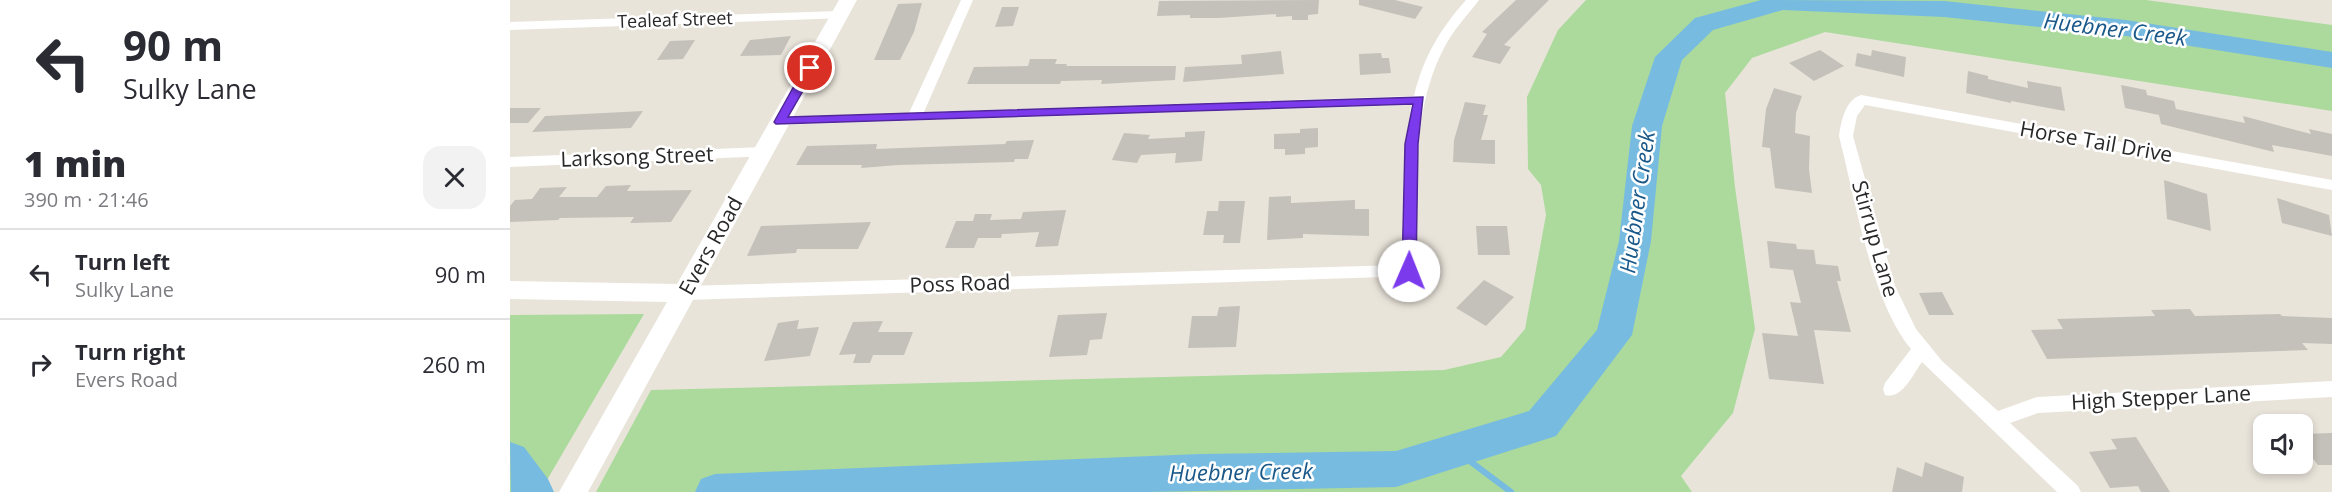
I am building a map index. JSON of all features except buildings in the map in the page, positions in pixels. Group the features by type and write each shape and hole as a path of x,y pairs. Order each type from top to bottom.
{"main road":[{"name":"Evers Road","path":"573,492 844,7"},
{"name":"Poss Road","path":"510,290 685,293"}],"street":[{"path":"915,116 967,0"},
{"path":"780,122 1419,100 1433,55 1453,23 1473,0"},
{"name":"Tealeaf Street","path":"510,26 844,7"},
{"name":"Poss Road","path":"685,293 1409,271 1412,144 1419,100"},
{"name":"Horse Tail Drive","path":"1860,100 2332,185"},
{"name":"Stirrup Lane","path":"1860,100 1850,115 1846,136 1892,301 1921,350 2071,492"},
{"name":"Larksong Street","path":"510,162 764,152"},
{"path":"1892,389 1921,350"},
{"name":"High Stepper Lane","path":"1994,421 2022,409 2070,402 2332,389"}],"green space":[{"path":"1586,0 2146,0 2332,25 2332,111 1825,32 1752,58 1725,93 1735,187 1755,329 1733,413 1681,476 1692,492 596,492 651,390 1444,370 1501,357 1525,329 1546,215 1541,185 1528,169 1527,97 1558,30"},
{"path":"644,314 540,492 510,492 510,315"}],"waterway":[{"name":"Huebner Creek","path":"715,492 1200,472 1396,469 1542,424 1614,335 1635,241 1647,126 1669,57 1704,24 1782,2 1944,9 2126,28 2332,60"},
{"path":"1455,450 1511,492"},
{"name":"Huebner Creek","path":"510,459 534,492"}],"route":[{"path":"810,68 780,122 1419,100 1412,144 1409,271"}]}
